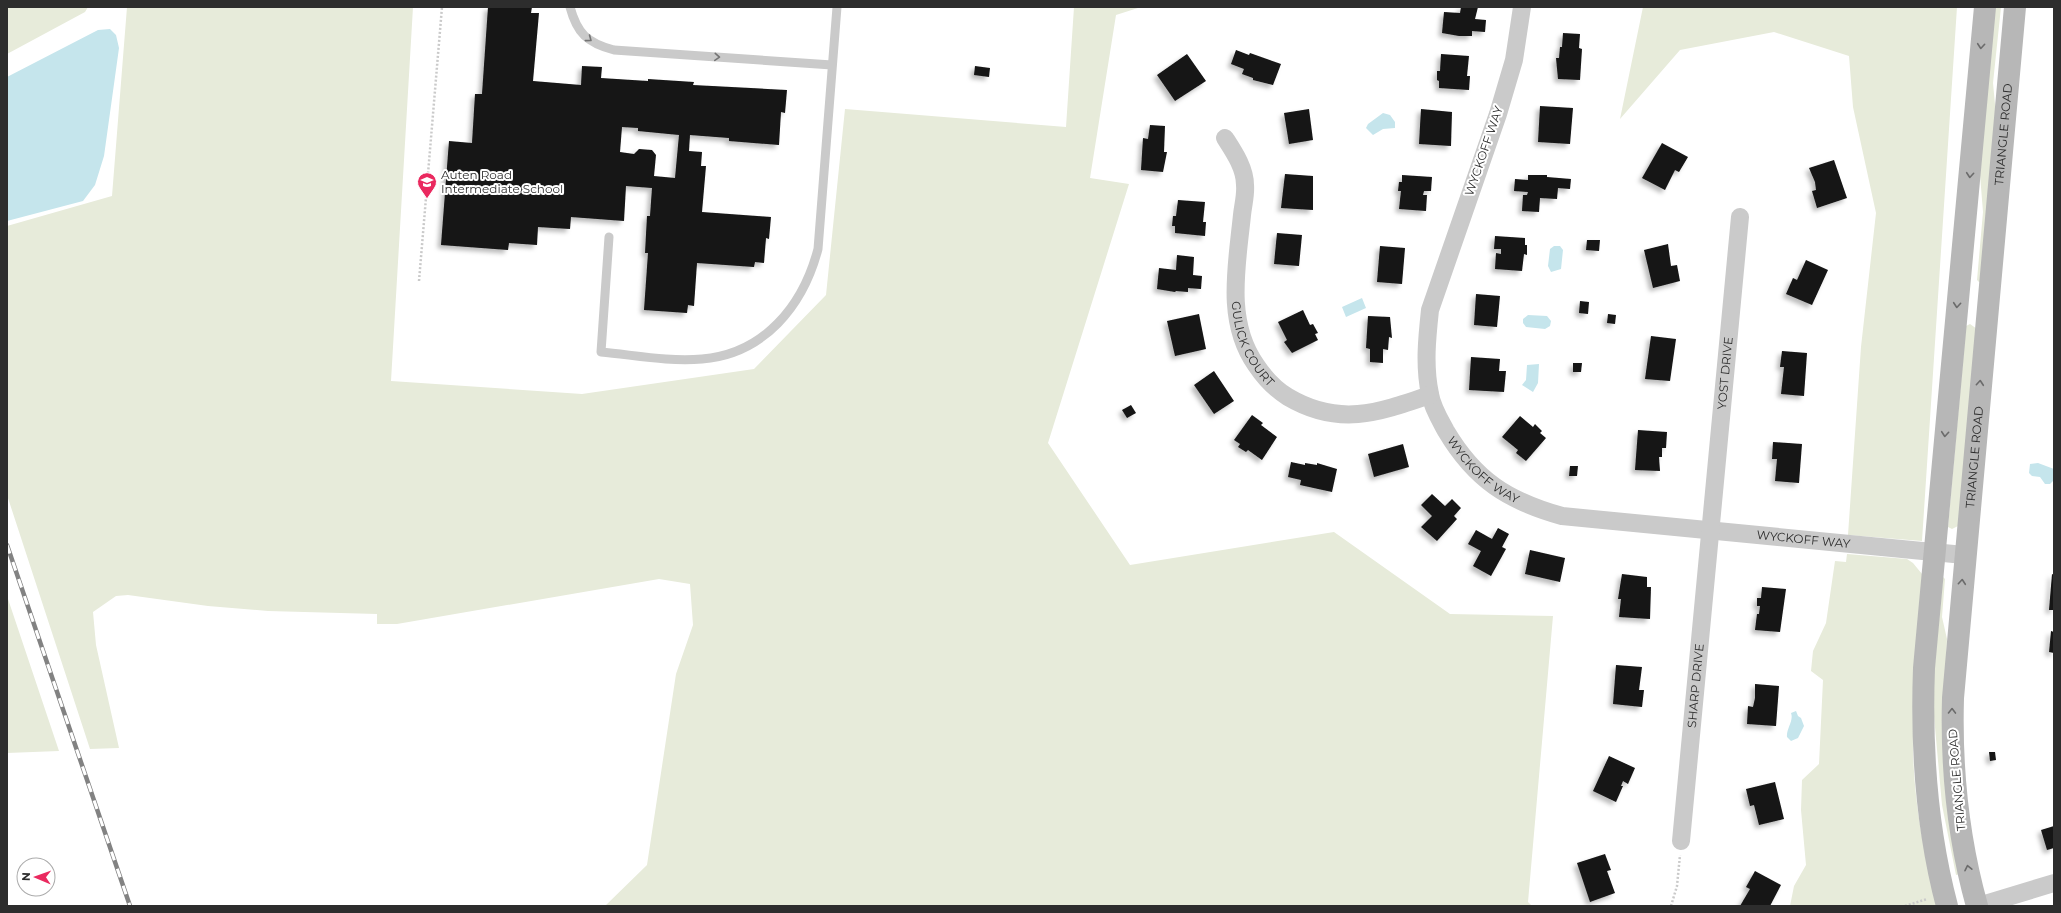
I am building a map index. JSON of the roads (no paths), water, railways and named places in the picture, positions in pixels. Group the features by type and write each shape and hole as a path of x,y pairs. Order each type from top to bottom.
{"street":[{"name":"WYCKOFF WAY","path":"1522,7 1514,60 1498,114 1430,310 1427,341 1430,396 1444,428 1458,452 1474,470 1493,486 1535,509 1562,516 1964,555"},
{"path":"1940,901 1930,830 1923,744 1924,668 1985,7"},
{"name":"TRIANGLE ROAD","path":"1977,906 1964,851 1954,777 1952,698 1964,555 2016,7"},
{"name":"GULICK COURT","path":"1225,138 1238,159 1245,184 1235,282 1235,308 1239,331 1247,353 1264,377 1283,394 1300,404 1335,415 1356,416 1430,396"},
{"name":"YOST DRIVE","path":"1711,530 1740,216"},
{"name":"SHARP DRIVE","path":"1682,841 1711,530"},
{"path":"1977,906 2054,883"}],"lane":[{"path":"570,7 574,21 580,31 590,41 614,50 832,66"},
{"path":"609,237 601,352 684,360 703,359 724,355 742,347 769,332 785,317 800,296 812,272 818,249 837,7"}],"water":[{"path":"110,29 116,35 119,48 104,156 95,185 83,201 7,221 7,77 98,30"},
{"path":"1383,113 1390,115 1395,122 1395,128 1383,129 1373,135 1366,128 1368,124"},
{"path":"1554,246 1560,246 1563,250 1561,269 1551,272 1548,266 1550,249"},
{"path":"1362,298 1366,308 1346,317 1342,307"},
{"path":"1528,315 1547,316 1551,321 1550,326 1545,329 1526,327 1523,323 1523,319"},
{"path":"1539,364 1538,383 1533,392 1522,385 1526,380 1527,365"},
{"path":"2038,463 2054,469 2054,480 2050,484 2045,484 2040,477 2032,476 2029,473 2030,464"},
{"path":"1796,711 1804,726 1798,738 1791,741 1787,737 1787,734 1792,719 1791,713"}],"railway":[{"path":"7,545 130,906"}],"place":[{"name":"Auten Road Intermediate School","path":"427,199"}]}
